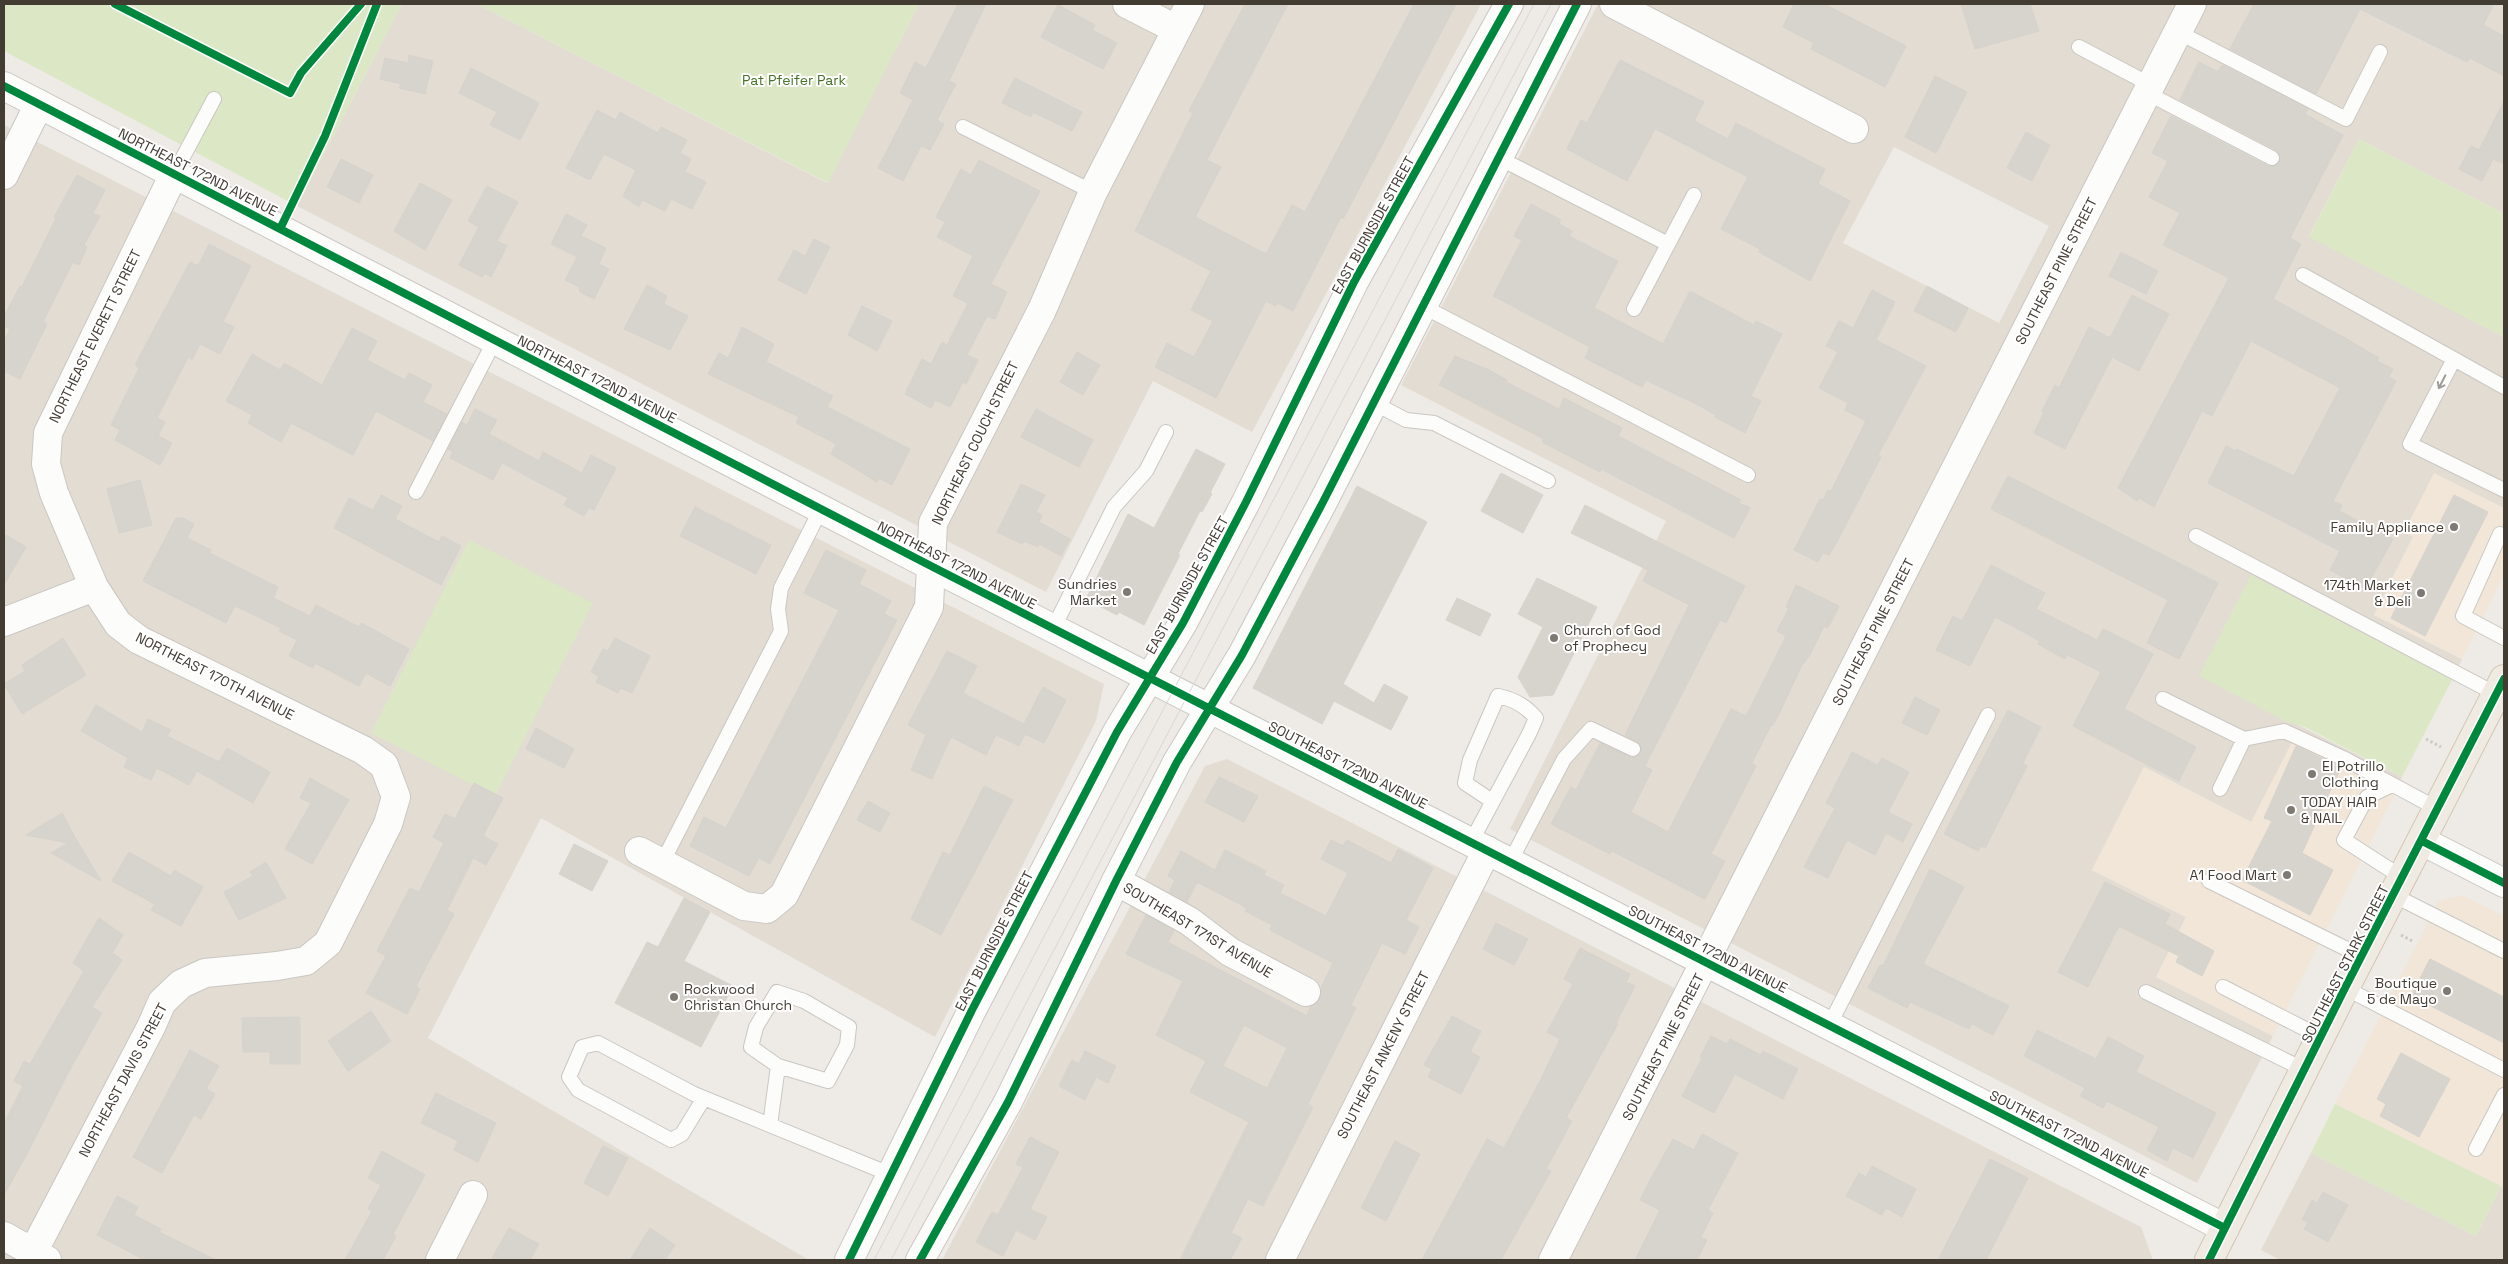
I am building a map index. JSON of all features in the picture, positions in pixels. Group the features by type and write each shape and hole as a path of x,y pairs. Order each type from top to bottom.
{"main road":[{"name":"SOUTHEAST STARK STREET","path":"2208,1260 2322,1037 2361,956 2500,687"}],"street":[{"path":"1127,4 1176,29"},
{"name":"NORTHEAST COUCH STREET","path":"650,857 744,906 767,909 784,895 929,608 932,523 1042,310 1093,192 1190,4"},
{"name":"EAST BURNSIDE STREET","path":"849,1260 1030,897 1117,732 1183,624 1246,502 1354,282 1508,4"},
{"path":"920,1260 1011,1096 1116,881 1178,762 1242,655 1374,403 1496,157 1576,4"},
{"path":"1614,4 1854,129"},
{"name":"SOUTHEAST PINE STREET","path":"1554,1260 2192,4"},
{"name":"NORTHEAST 172ND AVENUE","path":"4,86 1180,693"},
{"path":"4,175 38,104"},
{"name":"NORTHEAST EVERETT STREET","path":"94,586 54,493 46,464 48,433 174,174"},
{"path":"4,622 94,586"},
{"name":"NORTHEAST 170TH AVENUE","path":"94,586 118,624 139,640 363,750 384,765"},
{"name":"SOUTHEAST 172ND AVENUE","path":"1180,693 2225,1228"},
{"name":"NORTHEAST DAVIS STREET","path":"40,1256 162,1002 181,984 206,973 278,966 306,960 328,942 388,824 396,798 384,765"},
{"path":"2422,841 2504,883"},
{"name":"SOUTHEAST ANKENY STREET","path":"1280,1260 1489,851"},
{"name":"SOUTHEAST 171ST AVENUE","path":"1116,881 1189,921 1230,952 1306,992"},
{"path":"440,1260 473,1195"},
{"path":"4,1236 40,1256"}],"lane":[{"path":"2178,32 2346,119 2380,52"},
{"path":"2079,47 2149,89 2272,158"},
{"path":"174,174 214,99"},
{"path":"962,127 1093,192"},
{"path":"1496,157 1668,244"},
{"path":"1634,309 1694,195"},
{"path":"2303,275 2504,388"},
{"path":"1422,306 1748,475"},
{"path":"416,492 495,340"},
{"path":"2454,359 2410,444 2504,490"},
{"path":"1374,403 1406,420 1434,423 1548,481"},
{"path":"1054,627 1114,507 1146,471 1166,432"},
{"path":"650,857 781,631 778,609 781,588 821,509"},
{"path":"2504,536 2500,534 2463,616 2504,638"},
{"path":"2196,536 2500,687"},
{"path":"1489,851 1492,801 1536,718 1529,709 1510,698 1498,696 1470,760 1465,783 1492,801"},
{"path":"2163,698 2244,739 2284,731 2392,784 2438,809"},
{"path":"1829,1026 1988,715"},
{"path":"1489,851 1591,729 1633,749"},
{"path":"2220,790 2244,739"},
{"path":"2392,784 2367,797 2344,840 2398,887 2504,951"},
{"path":"2209,881 2361,956"},
{"path":"2223,986 2322,1037"},
{"path":"2345,988 2504,1070"},
{"path":"777,992 804,1001 849,1027 848,1045 828,1081 778,1066 751,1047 756,1027 777,992"},
{"path":"2146,992 2305,1070"},
{"path":"704,1098 682,1134 671,1140 578,1090 569,1077 582,1048 598,1043 704,1098 892,1175"},
{"path":"770,1125 778,1066"},
{"path":"2476,1149 2504,1095"}],"shaded area":[{"path":"402,4 477,4 827,183 919,4 1481,4 1252,432 1153,381 1046,592 297,206"},
{"path":"1598,4 2504,4 2504,214 2359,139 2309,236 2504,337 2504,508 2434,474 2405,532 2413,537 2374,615 2462,659 2452,680 2251,576 2200,676 2402,777 2395,793 2251,822 2144,767 2092,870 2186,917 2156,977 2273,1036 2197,1183 1510,829 1666,521 1401,385","holes":["1894,147 2049,226 1999,323 1843,243"]},
{"path":"4,125 1104,684 1096,721 935,1037 541,818 428,1038 809,1260 4,1260"},
{"path":"2434,473 2504,508 2504,575 2462,659 2374,615 2413,537 2404,532"},
{"path":"2292,742 2395,793 2273,1036 2156,977 2186,917 2092,870 2144,767 2251,822"},
{"path":"1227,759 2141,1227 2153,1260 942,1260 1205,766"},
{"path":"2461,895 2504,916 2504,1188 2335,1104 2439,901"},
{"path":"2311,1153 2476,1236 2501,1186 2504,1188 2504,1260 2280,1260 2261,1250"}],"green space":[{"path":"4,4 402,4 297,206 4,51"},
{"name":"Pat Pfeifer Park","path":"477,4 919,4 828,183"},
{"path":"2359,139 2504,214 2504,337 2309,237"},
{"path":"469,540 593,603 495,796 371,733"},
{"path":"2251,575 2452,680 2402,777 2305,727 2287,722 2199,676"},
{"path":"2335,1104 2501,1186 2476,1236 2311,1153"}],"building":[{"path":"958,4 986,4 949,81 956,84 937,120 944,124 930,150 921,146 903,181 878,168 913,100 900,93 915,62 926,68"},
{"path":"1245,4 1288,4 1207,160 1221,167 1195,217 1266,254 1292,205 1305,212 1414,4 1456,4 1343,219 1341,217 1293,311 1277,303 1276,306 1266,301 1216,398 1155,367 1167,343 1194,357 1213,321 1191,310 1211,271 1135,231 1193,113 1189,111"},
{"path":"1794,4 1824,4 1906,46 1885,87 1811,49 1814,43 1783,27"},
{"path":"1961,4 2030,4 2039,31 1975,49"},
{"path":"2254,4 2494,4 2483,25 2504,36 2504,76 2470,58 2467,62 2360,9 2316,94 2230,49"},
{"path":"1058,5 1095,25 1092,30 1117,43 1103,69 1041,37"},
{"path":"409,55 433,61 425,94 399,88 401,84 380,79 385,58 408,63"},
{"path":"1620,60 1704,102 1694,121 1728,139 1736,123 1825,169 1818,184 1850,201 1810,281 1759,252 1760,249 1721,229 1748,177 1655,129 1627,181 1567,149 1581,120 1587,123"},
{"path":"2199,62 2218,72 2222,65 2308,109 2305,114 2343,135 2290,238 2301,244 2273,299 2347,339 2379,358 2377,361 2393,369 2389,377 2396,381 2333,501 2342,505 2339,511 2393,539 2365,589 2330,570 2340,551 2208,483 2226,446 2236,451 2237,449 2294,476 2340,388 2251,341 2212,416 2202,411 2154,507 2139,498 2137,501 2118,488 2229,278 2163,245 2180,213 2149,197 2168,161 2152,153 2171,116 2268,166 2276,166 2281,158 2276,150 2180,100"},
{"path":"471,68 539,103 520,140 490,125 497,112 459,93"},
{"path":"1935,76 1967,92 1936,153 1905,137"},
{"path":"1015,78 1082,112 1072,131 1033,112 1031,117 1002,103"},
{"path":"2504,101 2504,164 2493,159 2482,181 2459,169 2471,146 2479,150"},
{"path":"597,110 616,120 620,112 658,133 661,127 687,140 680,153 691,159 685,172 706,182 692,209 671,199 665,211 642,200 639,207 623,196 636,170 604,154 590,180 566,168"},
{"path":"2026,132 2050,145 2032,181 2007,168"},
{"path":"341,159 373,175 359,203 327,187"},
{"path":"979,160 1040,191 991,284 1007,292 995,319 987,316 967,355 978,360 966,384 963,382 950,407 935,400 931,408 905,394 922,359 931,364 942,342 947,345 968,303 953,296 973,256 937,237 945,222 936,217 961,169 971,175"},
{"path":"77,175 105,190 93,213 100,216 84,245 87,247 79,265 73,262 43,322 47,324 20,379 4,371 4,341 10,329 4,326 4,316 20,286 22,287 56,218 54,217"},
{"path":"420,183 452,200 425,250 394,231"},
{"path":"487,186 518,202 497,241 507,246 491,277 484,273 482,277 459,265 479,227 468,221"},
{"path":"1531,204 1561,220 1559,224 1572,231 1569,236 1618,261 1594,308 1663,344 1690,291 1754,325 1756,321 1782,334 1751,396 1761,401 1745,433 1715,417 1716,415 1698,405 1646,380 1642,387 1585,358 1590,347 1493,296 1522,240 1514,236"},
{"path":"566,214 587,225 581,236 606,248 599,264 609,269 594,299 580,292 579,287 565,280 577,257 551,244"},
{"path":"814,239 830,247 806,294 778,280 794,250 805,256"},
{"path":"209,244 251,266 223,322 234,327 220,354 200,344 192,360 188,357 157,418 165,422 158,436 172,443 160,465 115,440 120,430 111,425 139,368 135,365 190,262 198,266"},
{"path":"2121,252 2158,271 2146,294 2109,276"},
{"path":"647,285 667,296 664,304 688,316 670,350 624,329"},
{"path":"1927,286 1968,308 1956,332 1914,311"},
{"path":"1872,290 1895,302 1876,340 1926,366 1878,455 1881,457 1837,542 1829,555 1823,553 1818,562 1794,550 1820,499 1823,500 1828,490 1831,491 1866,421 1845,410 1848,403 1819,388 1838,352 1826,346 1839,321 1853,328"},
{"path":"2132,295 2169,314 2139,371 2112,357 2065,449 2034,433 2055,385 2059,388 2089,327 2110,338"},
{"path":"862,306 892,321 877,351 848,335"},
{"path":"742,327 774,344 766,362 833,396 827,407 910,449 892,485 879,478 877,482 831,454 836,444 796,423 799,417 708,374 719,353 728,358"},
{"path":"352,328 377,341 367,360 405,380 409,373 432,385 423,402 447,414 433,441 376,411 353,455 291,423 281,442 248,423 252,415 226,401 252,354 280,370 284,363 322,385"},
{"path":"1077,352 1100,365 1083,395 1060,382"},
{"path":"1455,356 1489,370 1507,380 1506,382 1559,409 1564,398 1622,428 1618,436 1741,500 1739,503 1750,508 1734,538 1601,469 1600,472 1542,442 1544,439 1439,385"},
{"path":"475,409 497,420 489,434 539,461 543,452 582,473 591,455 616,468 594,510 589,508 584,516 564,505 568,498 502,463 493,480 450,458 453,452 448,449 462,422 467,425"},
{"path":"1036,409 1093,440 1079,467 1021,437"},
{"path":"1196,449 1225,464 1210,493 1212,494 1202,512 1200,511 1144,625 1119,612 1117,615 1086,599 1128,514 1154,528"},
{"path":"1501,473 1543,495 1523,533 1481,511"},
{"path":"2008,476 2218,583 2179,659 2147,643 2168,600 1991,509"},
{"path":"140,480 152,525 119,533 107,489"},
{"path":"1021,484 1045,495 1036,512 1042,515 1039,522 1070,539 1061,556 1039,544 1038,547 1024,541 1022,544 997,532"},
{"path":"1357,486 1427,522 1343,684 1374,703 1384,684 1408,697 1391,730 1334,701 1322,724 1253,688"},
{"path":"381,495 402,506 395,519 439,542 442,536 461,546 441,585 334,528 349,498 373,510"},
{"path":"2454,495 2488,512 2425,636 2391,618"},
{"path":"1585,505 1745,586 1726,623 1720,620 1645,766 1652,770 1631,812 1668,832 1731,709 1746,716 1786,636 1777,631 1789,608 1786,607 1796,585 1839,606 1828,628 1824,626 1810,655 1802,665 1778,716 1771,725 1752,763 1756,766 1711,854 1725,861 1705,899 1612,851 1610,854 1551,824 1571,787 1576,790 1600,743 1634,758 1641,753 1640,744 1625,735 1689,605 1643,581 1648,570 1571,533"},
{"path":"695,507 771,545 756,574 680,536"},
{"path":"176,518 183,518 194,524 187,538 211,550 210,553 278,587 273,598 310,616 316,605 359,627 361,623 409,649 390,686 366,673 359,686 315,663 313,668 289,656 297,640 279,631 281,628 235,606 226,623 143,581"},
{"path":"4,534 26,547 4,585"},
{"path":"826,550 866,570 859,584 891,601 884,614 897,620 770,864 759,858 749,876 690,846 704,817 726,828 839,610 804,593"},
{"path":"1991,565 2045,593 2036,609 2097,640 2103,629 2153,654 2124,709 2196,747 2179,781 2073,726 2101,672 2067,655 2065,659 2038,644 2040,641 1995,617 1970,666 1936,650 1953,616 1962,621"},
{"path":"1537,578 1597,607 1553,695 1530,697 1518,677 1543,627 1518,614"},
{"path":"1457,598 1491,614 1480,636 1446,620"},
{"path":"63,638 86,675 22,714 4,684 25,671 22,665"},
{"path":"615,638 650,656 632,693 620,688 618,693 596,682 599,676 591,672 603,649 608,651"},
{"path":"947,651 977,666 963,693 1024,724 1043,687 1066,700 1044,743 1025,734 1019,746 996,735 986,755 951,737 932,779 911,770 926,735 908,725"},
{"path":"1915,697 1940,710 1927,735 1902,723"},
{"path":"96,705 142,732 148,719 171,730 167,736 219,762 227,748 270,772 253,803 197,771 189,785 157,768 151,780 124,767 128,758 81,731"},
{"path":"2008,710 2041,727 2023,763 2027,766 1985,848 1981,846 1978,851 1944,834"},
{"path":"536,728 574,749 564,768 526,749"},
{"path":"2296,746 2341,767 2302,853 2333,870 2310,915 2242,880 2272,821 2264,818"},
{"path":"1852,752 1878,765 1882,758 1909,772 1888,812 1912,824 1903,842 1886,833 1875,855 1847,840 1828,878 1804,867 1835,808 1826,803"},
{"path":"1219,777 1258,796 1244,822 1205,802"},
{"path":"310,778 349,800 312,864 285,849 311,803 300,798"},
{"path":"474,783 503,798 483,836 498,844 486,865 473,858 447,910 454,914 416,986 420,989 407,1014 366,993 386,956 377,951 410,888 419,892 444,843 433,837 445,814 455,819"},
{"path":"984,786 1013,800 941,935 911,919 943,852 950,855"},
{"path":"868,801 890,813 880,832 857,820"},
{"path":"62,813 101,881 51,853 68,843 26,835"},
{"path":"1331,840 1343,846 1347,840 1391,863 1398,849 1433,868 1406,920 1419,927 1405,954 1382,943 1351,1005 1356,1008 1308,1104 1313,1107 1263,1206 1248,1199 1231,1233 1242,1238 1230,1260 1180,1260 1249,1122 1190,1092 1206,1061 1156,1035 1183,981 1126,954 1146,915 1174,931 1168,942 1307,1016 1311,1006 1320,999 1321,988 1333,963 1270,930 1272,925 1245,911 1247,908 1197,882 1187,902 1169,892 1175,880 1168,876 1181,851 1215,870 1225,850 1266,871 1264,875 1284,885 1280,893 1326,916 1348,873 1321,859","holes":["1244,1025 1287,1048 1267,1088 1223,1066"]},
{"path":"574,844 608,861 592,891 559,874"},
{"path":"129,852 171,876 174,870 203,887 181,926 151,910 155,904 112,881"},
{"path":"266,862 286,898 239,920 224,892 253,876 250,872"},
{"path":"1930,869 1964,887 1923,964 2009,1006 1993,1035 1972,1024 1969,1029 1910,1002 1907,1008 1868,988 1880,965 1883,966"},
{"path":"2105,882 2170,914 2165,924 2214,951 2202,976 2176,962 2179,956 2119,926 2088,987 2058,972"},
{"path":"684,898 710,912 684,961 733,986 701,1047 615,1003 647,942 658,947"},
{"path":"99,918 123,935 112,953 122,960 92,1007 102,1013 4,1195 4,1124 23,1086 14,1081 24,1061 30,1064 84,971 73,963"},
{"path":"1496,923 1528,939 1514,965 1483,949"},
{"path":"1580,948 1630,974 1626,982 1635,986 1616,1023 1618,1024 1566,1118 1572,1121 1546,1169 1551,1171 1501,1260 1422,1260 1487,1139 1504,1148 1541,1079 1560,1039 1547,1032 1573,984 1564,979"},
{"path":"2430,959 2504,997 2504,1043 2411,996"},
{"path":"371,1011 391,1041 348,1071 328,1041"},
{"path":"1452,1016 1481,1031 1470,1052 1480,1057 1461,1094 1428,1077 1432,1069 1424,1065"},
{"path":"300,1017 300,1064 270,1064 270,1052 243,1052 242,1018"},
{"path":"2037,1030 2096,1059 2108,1037 2144,1056 2136,1072 2216,1113 2193,1158 2173,1148 2167,1161 2147,1150 2159,1127 2107,1101 2103,1108 2080,1096 2085,1088 2024,1056"},
{"path":"1711,1036 1727,1044 1730,1039 1761,1055 1763,1051 1798,1069 1783,1099 1735,1074 1714,1113 1682,1096"},
{"path":"190,1050 219,1066 206,1089 215,1094 201,1119 194,1115 162,1173 133,1157"},
{"path":"1085,1051 1116,1066 1108,1083 1096,1077 1085,1100 1059,1086 1072,1060 1079,1064"},
{"path":"2401,1053 2450,1079 2419,1137 2380,1116 2386,1104 2377,1099"},
{"path":"436,1093 496,1123 478,1162 454,1150 458,1141 421,1123"},
{"path":"1702,1134 1738,1153 1708,1210 1713,1213 1701,1237 1707,1240 1697,1260 1635,1260 1660,1210 1640,1200 1650,1180 1673,1139 1694,1150"},
{"path":"1030,1137 1059,1152 1030,1209 1047,1217 1035,1240 1016,1230 1003,1256 976,1242 992,1212 998,1215 1023,1167 1016,1164"},
{"path":"1395,1141 1420,1154 1386,1221 1361,1208"},
{"path":"603,1146 628,1158 608,1196 584,1183"},
{"path":"382,1151 425,1175 393,1234 396,1236 383,1260 345,1260 372,1211 368,1209 381,1185 368,1178"},
{"path":"1990,1159 2028,1178 1986,1260 1938,1260"},
{"path":"1872,1166 1916,1189 1902,1217 1886,1208 1882,1215 1846,1196 1859,1173 1866,1177"},
{"path":"2323,1192 2348,1205 2328,1242 2304,1229 2308,1222 2302,1220 2312,1200 2317,1203"},
{"path":"117,1196 138,1207 134,1215 161,1229 159,1232 216,1260 145,1260 97,1235"},
{"path":"509,1228 539,1244 530,1260 491,1260"},
{"path":"650,1228 675,1245 665,1260 630,1260"}],"tram line":[{"path":"874,1260 1534,4"},
{"path":"891,1260 1551,4"}],"cycle path":[{"path":"115,4 290,93 301,73 361,4"},
{"path":"280,229 325,136 377,4"},
{"path":"849,1260 972,1010 1117,732 1183,623 1246,502 1354,282 1509,4"},
{"path":"920,1260 1008,1102 1116,881 1177,762 1242,655 1323,502 1577,4"},
{"path":"4,86 931,566 2225,1228"},
{"path":"2209,1260 2345,988 2504,679"},
{"path":"2422,841 2504,883"}],"place":[{"name":"Family Appliance","path":"2454,527"},
{"name":"Sundries Market","path":"1127,592"},
{"name":"174th Market & Deli","path":"2421,593"},
{"name":"Church of God of Prophecy","path":"1554,638"},
{"name":"El Potrillo Clothing","path":"2312,774"},
{"name":"TODAY HAIR & NAIL","path":"2291,810"},
{"name":"A1 Food Mart","path":"2287,875"},
{"name":"Boutique 5 de Mayo","path":"2447,991"},
{"name":"Rockwood Christan Church","path":"674,997"}]}
